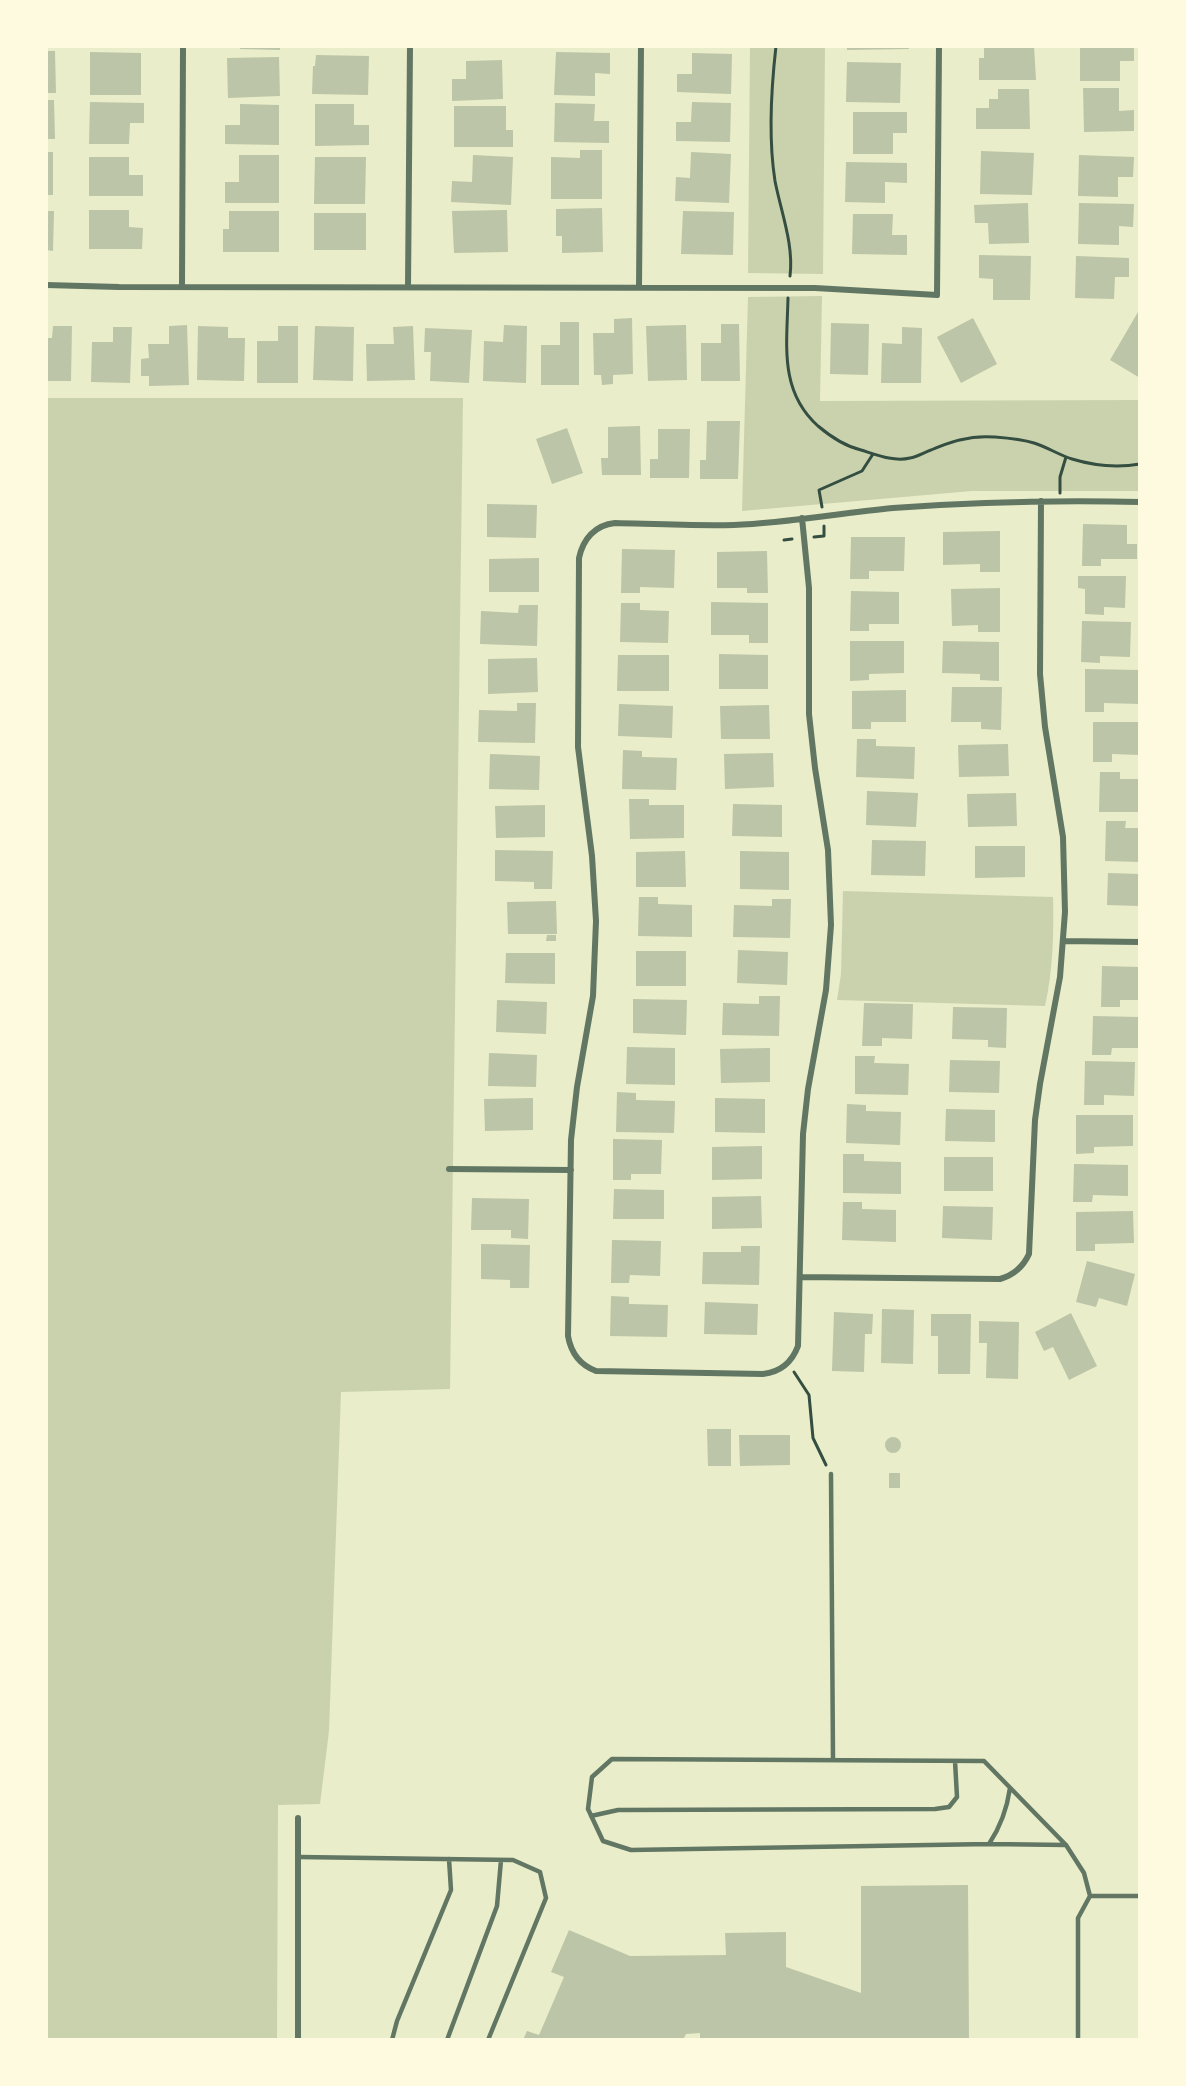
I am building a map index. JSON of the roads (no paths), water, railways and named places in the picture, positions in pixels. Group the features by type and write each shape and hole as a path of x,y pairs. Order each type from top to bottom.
{"street":[{"path":"182,287 183,46"},
{"path":"408,287 410,46"},
{"path":"639,287 641,46"},
{"path":"46,285 789,288 854,289 937,295 939,46"},
{"path":"800,1277 993,1279 1006,1277 1020,1268 1027,1258 1030,1247 1035,1120 1059,986 1066,894 1063,837 1040,683 1041,501"},
{"path":"802,518 809,588 809,714 813,759 828,850 831,925 826,990 808,1089 803,1134 799,1341 789,1362 779,1370 763,1374 603,1372 582,1364 572,1351 568,1336 574,1113 590,1014 596,958 594,874 580,774 577,720 579,558 582,546 593,531 601,526 615,523 733,525 802,518 924,506 1041,501 1140,502"},
{"path":"1064,941 1140,942"},
{"path":"449,1168 571,1170"},
{"path":"298,1818 298,2040"}],"lane":[{"path":"831,1474 833,1760"},
{"path":"1066,1845 989,1844 631,1850 603,1841 588,1809 592,1777 612,1759 984,1761 1066,1845 1084,1873 1090,1896 1078,1918 1078,2040"},
{"path":"591,1816 618,1810 949,1808 957,1797 955,1761"},
{"path":"989,1844 1007,1808 1010,1788"},
{"path":"299,1857 513,1860 540,1872 546,1898 488,2040"},
{"path":"392,2040 396,2021 451,1890 449,1859"},
{"path":"447,2040 497,1906 501,1860"},
{"path":"1090,1896 1140,1896"}]}
